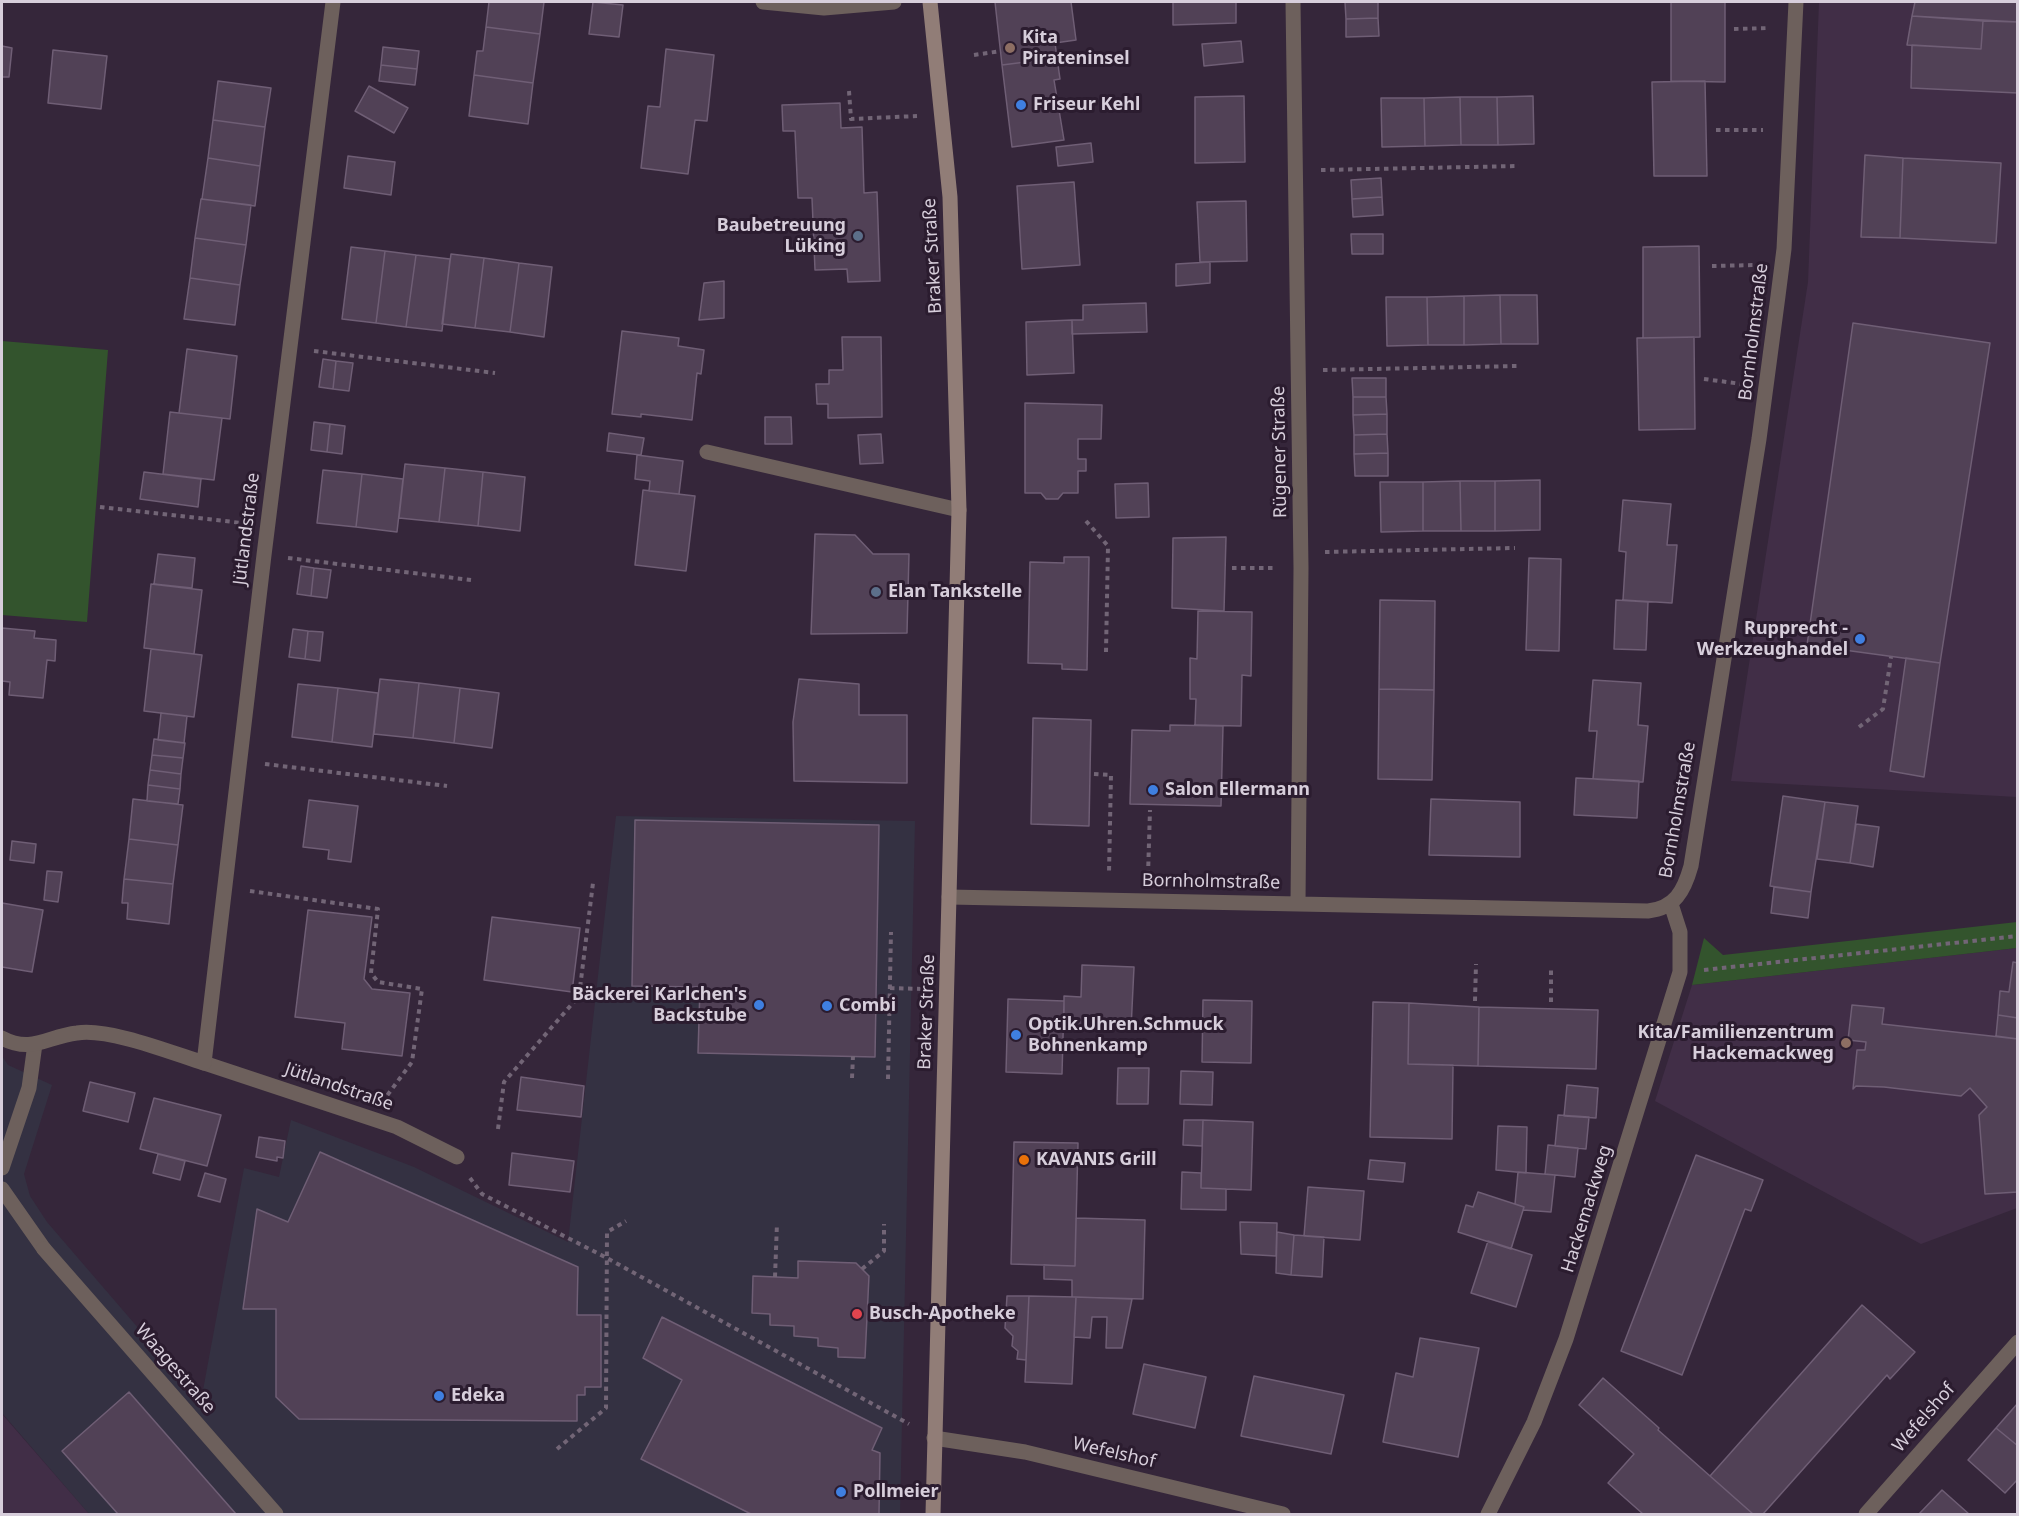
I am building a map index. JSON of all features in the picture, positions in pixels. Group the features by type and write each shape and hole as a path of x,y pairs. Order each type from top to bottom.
{"main road":[{"name":"Braker Straße","path":"930,2 942,115 953,272 959,510 933,1515"}],"street":[{"name":"Jütlandstraße","path":"204,1063 267,526 333,2"},
{"path":"763,2 824,8 894,2"},
{"name":"Rügener Straße","path":"1293,2 1299,370 1298,903"},
{"name":"Bornholmstraße","path":"949,897 1648,911 1661,909 1671,904 1686,884 1691,866 1766,387 1782,265 1796,2"},
{"path":"707,452 959,510"},
{"name":"Hackemackweg","path":"1488,1515 1534,1422 1566,1339 1680,972 1680,932 1671,904"},
{"name":"Jütlandstraße","path":"35,1044 49,1042 65,1035 95,1033 204,1063 370,1118 457,1157"},
{"path":"2,1038 15,1045 35,1044 29,1088 2,1168"},
{"name":"Waagestraße","path":"2,1189 13,1208 44,1249 276,1515"},
{"name":"Wefelshof","path":"1866,1515 2016,1348"},
{"name":"Wefelshof","path":"934,1438 1025,1452 1283,1515"}],"path":[{"path":"1734,29 1795,27"},
{"path":"974,55 1001,51"},
{"path":"849,90 850,119 942,115"},
{"path":"1716,130 1790,130"},
{"path":"1296,170 1519,166"},
{"path":"1712,266 1782,265"},
{"path":"290,348 495,373"},
{"path":"1299,370 1518,366"},
{"path":"1704,379 1766,387"},
{"path":"100,507 267,526"},
{"path":"1086,521 1108,546 1106,652"},
{"path":"1232,568 1300,560 1515,548"},
{"path":"264,555 471,580"},
{"path":"1859,727 1883,709 1891,657"},
{"path":"241,761 447,786"},
{"path":"1094,774 1111,774 1108,900"},
{"path":"1148,901 1150,810"},
{"path":"498,1129 504,1082 579,996 593,883"},
{"path":"225,888 378,909 371,973 378,982 422,988 412,1062 370,1118"},
{"path":"888,1079 891,932"},
{"path":"1680,972 2018,936"},
{"path":"1475,1001 1476,964"},
{"path":"1551,966 1551,1002"},
{"path":"852,1078 853,1056"},
{"path":"457,1157 482,1194 606,1257 934,1438"},
{"path":"558,1449 606,1408 608,1232 626,1221"},
{"path":"775,1277 777,1223"},
{"path":"862,1269 884,1251 884,1224"}],"shaded area":[{"path":"1819,2 2017,2 2017,797 1731,781 1808,282"},
{"path":"616,816 915,821 900,1514 89,1514 2,1413 2,1056 8,1065 52,1085 24,1174 30,1196 47,1222 201,1401 244,1168 279,1177 291,1120 414,1167 568,1242"},
{"name":"Kita/Familienzentrum Hackemackweg","path":"2017,948 2017,1208 1921,1244 1655,1101 1692,985"},
{"path":"2,1414 89,1514 2,1514"}],"green space":[{"path":"2,341 108,350 87,622 2,615"},
{"path":"2017,922 2017,948 1692,985 1704,938 1723,955"}],"building":[{"path":"489,2 544,2 540,34 486,27"},
{"path":"593,2 623,5 619,37 589,34"},
{"path":"995,2 1071,2 1076,40 1055,43 1057,58 1002,65"},
{"path":"1173,2 1236,2 1236,23 1173,25"},
{"path":"1345,2 1378,2 1378,18 1346,19"},
{"path":"1671,2 1725,2 1725,82 1671,81"},
{"path":"1915,2 2018,2 2018,22 1912,16"},
{"path":"1912,16 1983,21 1981,49 1907,45"},
{"path":"1378,18 1379,36 1346,37 1346,19"},
{"path":"1983,21 2018,22 2018,93 1911,88 1912,45 1981,49"},
{"path":"486,27 540,34 533,83 474,75 477,51 483,51"},
{"path":"1241,41 1243,62 1204,66 1202,44"},
{"path":"2,46 12,48 9,77 2,77"},
{"path":"383,47 419,51 417,69 381,65"},
{"path":"666,49 714,55 707,121 695,120 688,174 641,168 648,106 660,107"},
{"path":"53,50 107,56 101,109 48,103"},
{"path":"1057,58 1060,79 1054,80 1064,140 1012,147 1002,65"},
{"path":"381,65 417,69 415,85 379,81"},
{"path":"474,75 533,83 528,124 469,116"},
{"path":"218,81 271,88 265,127 213,120"},
{"path":"1705,81 1707,176 1654,176 1652,82"},
{"path":"369,86 408,108 394,133 355,111"},
{"path":"1244,96 1245,162 1195,163 1195,97"},
{"path":"1533,96 1534,144 1498,145 1497,97"},
{"path":"1460,97 1461,145 1425,146 1424,98"},
{"path":"1460,97 1497,97 1498,145 1461,145"},
{"path":"1381,98 1424,98 1425,146 1382,147"},
{"path":"840,103 841,128 862,127 864,193 877,192 880,281 848,282 847,269 815,270 812,198 798,198 795,131 783,131 782,105"},
{"path":"213,120 265,127 260,166 208,158"},
{"path":"1091,143 1093,162 1058,166 1056,147"},
{"path":"1865,155 1903,158 1900,238 1861,237"},
{"path":"348,156 395,162 391,195 344,188"},
{"path":"208,158 260,166 255,206 202,199"},
{"path":"1903,158 2001,163 1996,243 1900,238"},
{"path":"1381,178 1382,197 1352,199 1351,180"},
{"path":"1074,182 1080,265 1022,269 1017,186"},
{"path":"1382,197 1383,215 1353,217 1352,199"},
{"path":"201,199 251,205 246,245 195,238"},
{"path":"1246,201 1247,261 1200,262 1197,202"},
{"path":"1351,234 1383,234 1383,254 1352,254"},
{"path":"195,238 246,245 240,285 190,278"},
{"path":"1699,246 1700,337 1643,338 1643,247"},
{"path":"351,247 385,251 376,323 342,319"},
{"path":"385,251 416,255 406,327 376,323"},
{"path":"451,254 484,258 475,328 442,324"},
{"path":"416,255 450,259 442,331 406,327"},
{"path":"484,258 519,263 510,332 475,328"},
{"path":"1210,262 1210,283 1176,286 1176,264"},
{"path":"519,263 552,267 544,337 510,332"},
{"path":"190,278 240,285 235,325 184,319"},
{"path":"724,281 724,318 699,320 704,283"},
{"path":"1500,295 1501,344 1464,345 1464,296"},
{"path":"1500,295 1537,295 1538,344 1501,344"},
{"path":"1464,296 1464,345 1428,345 1427,297"},
{"path":"1386,297 1427,297 1428,345 1387,346"},
{"path":"1146,303 1147,332 1072,334 1072,320 1083,320 1083,305"},
{"path":"1072,320 1074,373 1027,375 1026,322"},
{"path":"1853,323 1990,343 1940,663 1807,645"},
{"path":"622,331 679,338 678,346 704,350 701,374 697,373 692,420 641,414 641,417 612,414"},
{"path":"842,337 881,337 882,417 828,418 828,404 817,404 816,384 829,384 829,370 843,370"},
{"path":"1694,337 1695,429 1639,430 1637,338"},
{"path":"187,349 237,356 230,419 179,413"},
{"path":"323,359 336,361 333,389 319,387"},
{"path":"336,361 353,363 349,391 333,389"},
{"path":"1352,378 1386,378 1386,397 1353,397"},
{"path":"1353,397 1386,397 1387,414 1353,415"},
{"path":"1025,403 1102,405 1101,439 1078,439 1078,459 1086,459 1086,471 1078,471 1078,493 1063,493 1058,499 1046,499 1041,493 1025,493"},
{"path":"170,412 222,418 214,480 163,474"},
{"path":"1387,414 1387,434 1354,435 1353,415"},
{"path":"765,417 791,417 792,444 765,444"},
{"path":"314,422 330,424 327,452 311,450"},
{"path":"330,424 345,426 342,454 327,452"},
{"path":"609,433 644,438 641,455 607,451"},
{"path":"881,434 883,463 860,464 858,435"},
{"path":"1387,434 1388,453 1354,454 1354,435"},
{"path":"1388,453 1388,476 1355,476 1354,454"},
{"path":"637,455 683,461 679,494 649,491 650,481 635,479"},
{"path":"405,464 445,468 439,522 399,518"},
{"path":"445,468 483,472 478,526 439,522"},
{"path":"323,470 362,474 356,527 317,523"},
{"path":"144,472 201,479 198,507 140,499"},
{"path":"483,472 525,477 520,531 478,526"},
{"path":"362,474 403,479 397,532 356,527"},
{"path":"1540,480 1540,530 1495,531 1495,481"},
{"path":"1460,481 1495,481 1495,531 1461,531"},
{"path":"1460,481 1461,531 1423,531 1423,482"},
{"path":"1380,482 1423,482 1423,531 1381,532"},
{"path":"1148,483 1149,517 1116,518 1115,484"},
{"path":"643,490 695,496 686,571 635,565"},
{"path":"1623,500 1671,504 1667,545 1677,545 1672,603 1623,600 1626,552 1619,551"},
{"path":"815,534 855,535 873,554 909,554 907,633 811,634"},
{"path":"1226,537 1224,611 1172,608 1173,538"},
{"path":"158,554 195,558 192,588 154,584"},
{"path":"1064,557 1089,557 1087,670 1062,669 1062,664 1028,663 1030,562 1064,563"},
{"path":"1529,558 1561,559 1559,651 1526,650"},
{"path":"301,566 314,568 311,596 297,594"},
{"path":"314,568 331,570 327,598 311,596"},
{"path":"151,584 202,590 194,654 144,648"},
{"path":"1380,600 1435,601 1434,690 1379,689"},
{"path":"1616,600 1648,602 1646,650 1614,649"},
{"path":"1198,611 1252,612 1251,676 1242,675 1241,726 1195,725 1196,699 1190,699 1190,658 1197,659"},
{"path":"2,628 35,631 34,638 56,640 55,661 47,660 43,698 9,695 10,682 2,681"},
{"path":"293,629 308,631 305,659 289,657"},
{"path":"308,631 323,632 320,661 305,659"},
{"path":"151,649 202,655 194,717 144,711"},
{"path":"1906,658 1940,663 1924,777 1890,771"},
{"path":"380,679 419,683 413,738 374,734"},
{"path":"799,679 859,684 859,715 907,715 907,783 794,781 793,722"},
{"path":"1593,680 1641,683 1638,725 1648,726 1643,782 1593,779 1597,731 1589,731"},
{"path":"419,683 460,688 454,743 413,738"},
{"path":"298,684 338,688 332,742 292,737"},
{"path":"338,688 378,693 372,747 332,742"},
{"path":"460,688 499,693 492,748 454,743"},
{"path":"1379,689 1434,690 1432,780 1378,779"},
{"path":"161,713 187,716 184,743 158,740"},
{"path":"1033,718 1091,720 1089,826 1031,824"},
{"path":"1170,725 1223,726 1221,806 1130,804 1132,730 1170,731"},
{"path":"154,739 185,743 183,758 152,755"},
{"path":"152,755 183,758 181,774 150,770"},
{"path":"150,770 181,774 180,789 148,785"},
{"path":"1576,778 1639,781 1637,818 1574,815"},
{"path":"148,785 180,789 178,804 147,801"},
{"path":"1783,796 1825,802 1811,892 1770,886"},
{"path":"133,799 183,805 178,845 129,839"},
{"path":"1431,799 1520,802 1520,857 1429,855"},
{"path":"309,800 358,806 351,862 328,859 329,850 303,847"},
{"path":"1825,802 1858,806 1850,863 1817,859"},
{"path":"635,820 879,825 875,1057 698,1053 700,987 632,986"},
{"path":"1856,824 1879,827 1873,867 1850,863"},
{"path":"129,839 178,845 173,884 124,879"},
{"path":"12,841 36,844 34,863 10,860"},
{"path":"47,871 62,872 58,902 44,900"},
{"path":"124,879 173,884 169,924 127,919 128,903 122,903"},
{"path":"1774,887 1811,892 1808,918 1771,913"},
{"path":"2,903 43,910 32,972 2,967"},
{"path":"308,910 372,917 364,979 372,989 410,993 402,1056 342,1049 345,1023 295,1017"},
{"path":"492,917 580,928 572,992 484,980"},
{"path":"2013,962 2018,963 2018,1018 1998,1015 2000,991 2009,992"},
{"path":"1082,965 1134,967 1131,1029 1064,1027 1064,996 1081,997"},
{"path":"1008,999 1064,1001 1062,1074 1006,1072"},
{"path":"1203,1000 1252,1001 1251,1063 1202,1062"},
{"path":"1373,1002 1409,1003 1408,1064 1453,1065 1452,1139 1370,1137"},
{"path":"1409,1003 1479,1007 1478,1066 1408,1064"},
{"path":"1852,1005 1884,1008 1882,1024 2018,1039 2018,1192 1985,1194 1979,1115 1987,1107 1970,1088 1961,1096 1884,1087 1856,1086 1853,1089 1857,1050 1865,1050 1866,1042 1848,1040"},
{"path":"1479,1007 1598,1010 1596,1069 1478,1066"},
{"path":"1998,1015 2018,1018 2018,1039 1996,1036"},
{"path":"1118,1068 1149,1068 1148,1104 1117,1104"},
{"path":"1181,1071 1213,1072 1212,1105 1180,1104"},
{"path":"521,1077 584,1086 581,1117 517,1110"},
{"path":"90,1082 135,1093 128,1122 83,1111"},
{"path":"1567,1085 1598,1088 1596,1118 1564,1116"},
{"path":"154,1098 221,1115 207,1166 140,1149"},
{"path":"1558,1115 1589,1117 1586,1149 1555,1146"},
{"path":"1184,1120 1203,1120 1202,1146 1183,1145"},
{"path":"1203,1120 1253,1122 1251,1190 1201,1188"},
{"path":"1498,1126 1527,1127 1526,1173 1496,1170"},
{"path":"259,1137 285,1141 283,1158 277,1157 277,1161 256,1157"},
{"path":"1014,1142 1078,1143 1075,1266 1011,1264"},
{"path":"1548,1145 1578,1148 1575,1177 1545,1174"},
{"path":"320,1152 578,1267 577,1315 601,1315 601,1387 585,1387 585,1395 577,1395 577,1421 299,1419 276,1397 276,1309 243,1309 257,1209 288,1222"},
{"path":"512,1153 574,1161 570,1192 509,1185"},
{"path":"158,1154 185,1161 180,1180 153,1173"},
{"path":"1696,1155 1763,1180 1751,1211 1745,1209 1682,1375 1621,1351"},
{"path":"1370,1160 1405,1163 1403,1182 1368,1179"},
{"path":"1182,1172 1201,1173 1201,1188 1226,1189 1226,1210 1181,1209"},
{"path":"1518,1172 1555,1175 1551,1212 1523,1210 1524,1207 1515,1204"},
{"path":"205,1173 226,1179 220,1202 198,1196"},
{"path":"1308,1187 1364,1191 1360,1240 1304,1236"},
{"path":"1478,1192 1524,1207 1511,1249 1458,1232 1466,1205 1473,1207"},
{"path":"1076,1218 1145,1220 1143,1299 1072,1297 1072,1280 1044,1279 1044,1265 1075,1266"},
{"path":"1240,1222 1277,1223 1276,1256 1241,1254"},
{"path":"1277,1232 1294,1235 1291,1275 1276,1273"},
{"path":"1294,1235 1324,1237 1322,1277 1291,1275"},
{"path":"1488,1241 1532,1255 1516,1307 1471,1293"},
{"path":"798,1261 856,1263 869,1276 865,1358 838,1357 838,1348 818,1346 818,1338 794,1336 794,1326 770,1325 770,1314 752,1313 753,1276 798,1278"},
{"path":"1007,1296 1029,1296 1026,1360 1017,1359 1018,1351 1012,1346 1013,1336 1005,1328"},
{"path":"1029,1296 1076,1297 1072,1384 1025,1382"},
{"path":"1076,1297 1132,1299 1122,1348 1106,1348 1107,1317 1092,1317 1090,1338 1074,1337"},
{"path":"1862,1305 1915,1352 1890,1379 1887,1375 1763,1514 1753,1514 1710,1476"},
{"path":"662,1317 882,1428 872,1450 880,1453 879,1514 751,1514 641,1459 682,1380 643,1358"},
{"path":"1420,1338 1479,1348 1458,1457 1383,1442 1396,1373 1413,1377"},
{"path":"1144,1364 1206,1377 1195,1428 1133,1414"},
{"path":"1254,1376 1344,1395 1331,1454 1241,1436"},
{"path":"1603,1378 1753,1514 1643,1514 1608,1483 1634,1454 1579,1405"},
{"path":"129,1392 236,1514 118,1514 62,1451"},
{"path":"2018,1403 2018,1446 1996,1428"},
{"path":"1996,1428 2018,1446 2018,1479 2005,1493 1968,1460"},
{"path":"1942,1490 1969,1514 1919,1514"}],"place":[{"name":"Kita Pirateninsel","path":"1010,48"},
{"name":"Friseur Kehl","path":"1021,105"},
{"name":"Baubetreuung Lüking","path":"858,236"},
{"name":"Elan Tankstelle","path":"876,592"},
{"name":"Rupprecht - Werkzeughandel","path":"1860,639"},
{"name":"Salon Ellermann","path":"1153,790"},
{"name":"Bäckerei Karlchen's Backstube","path":"759,1005"},
{"name":"Combi","path":"827,1006"},
{"name":"Optik.Uhren.Schmuck Bohnenkamp","path":"1016,1035"},
{"name":"Kita/Familienzentrum Hackemackweg","path":"1846,1043"},
{"name":"KAVANIS Grill","path":"1024,1160"},
{"name":"Busch-Apotheke","path":"857,1314"},
{"name":"Edeka","path":"439,1396"},
{"name":"Pollmeier","path":"841,1492"}]}
